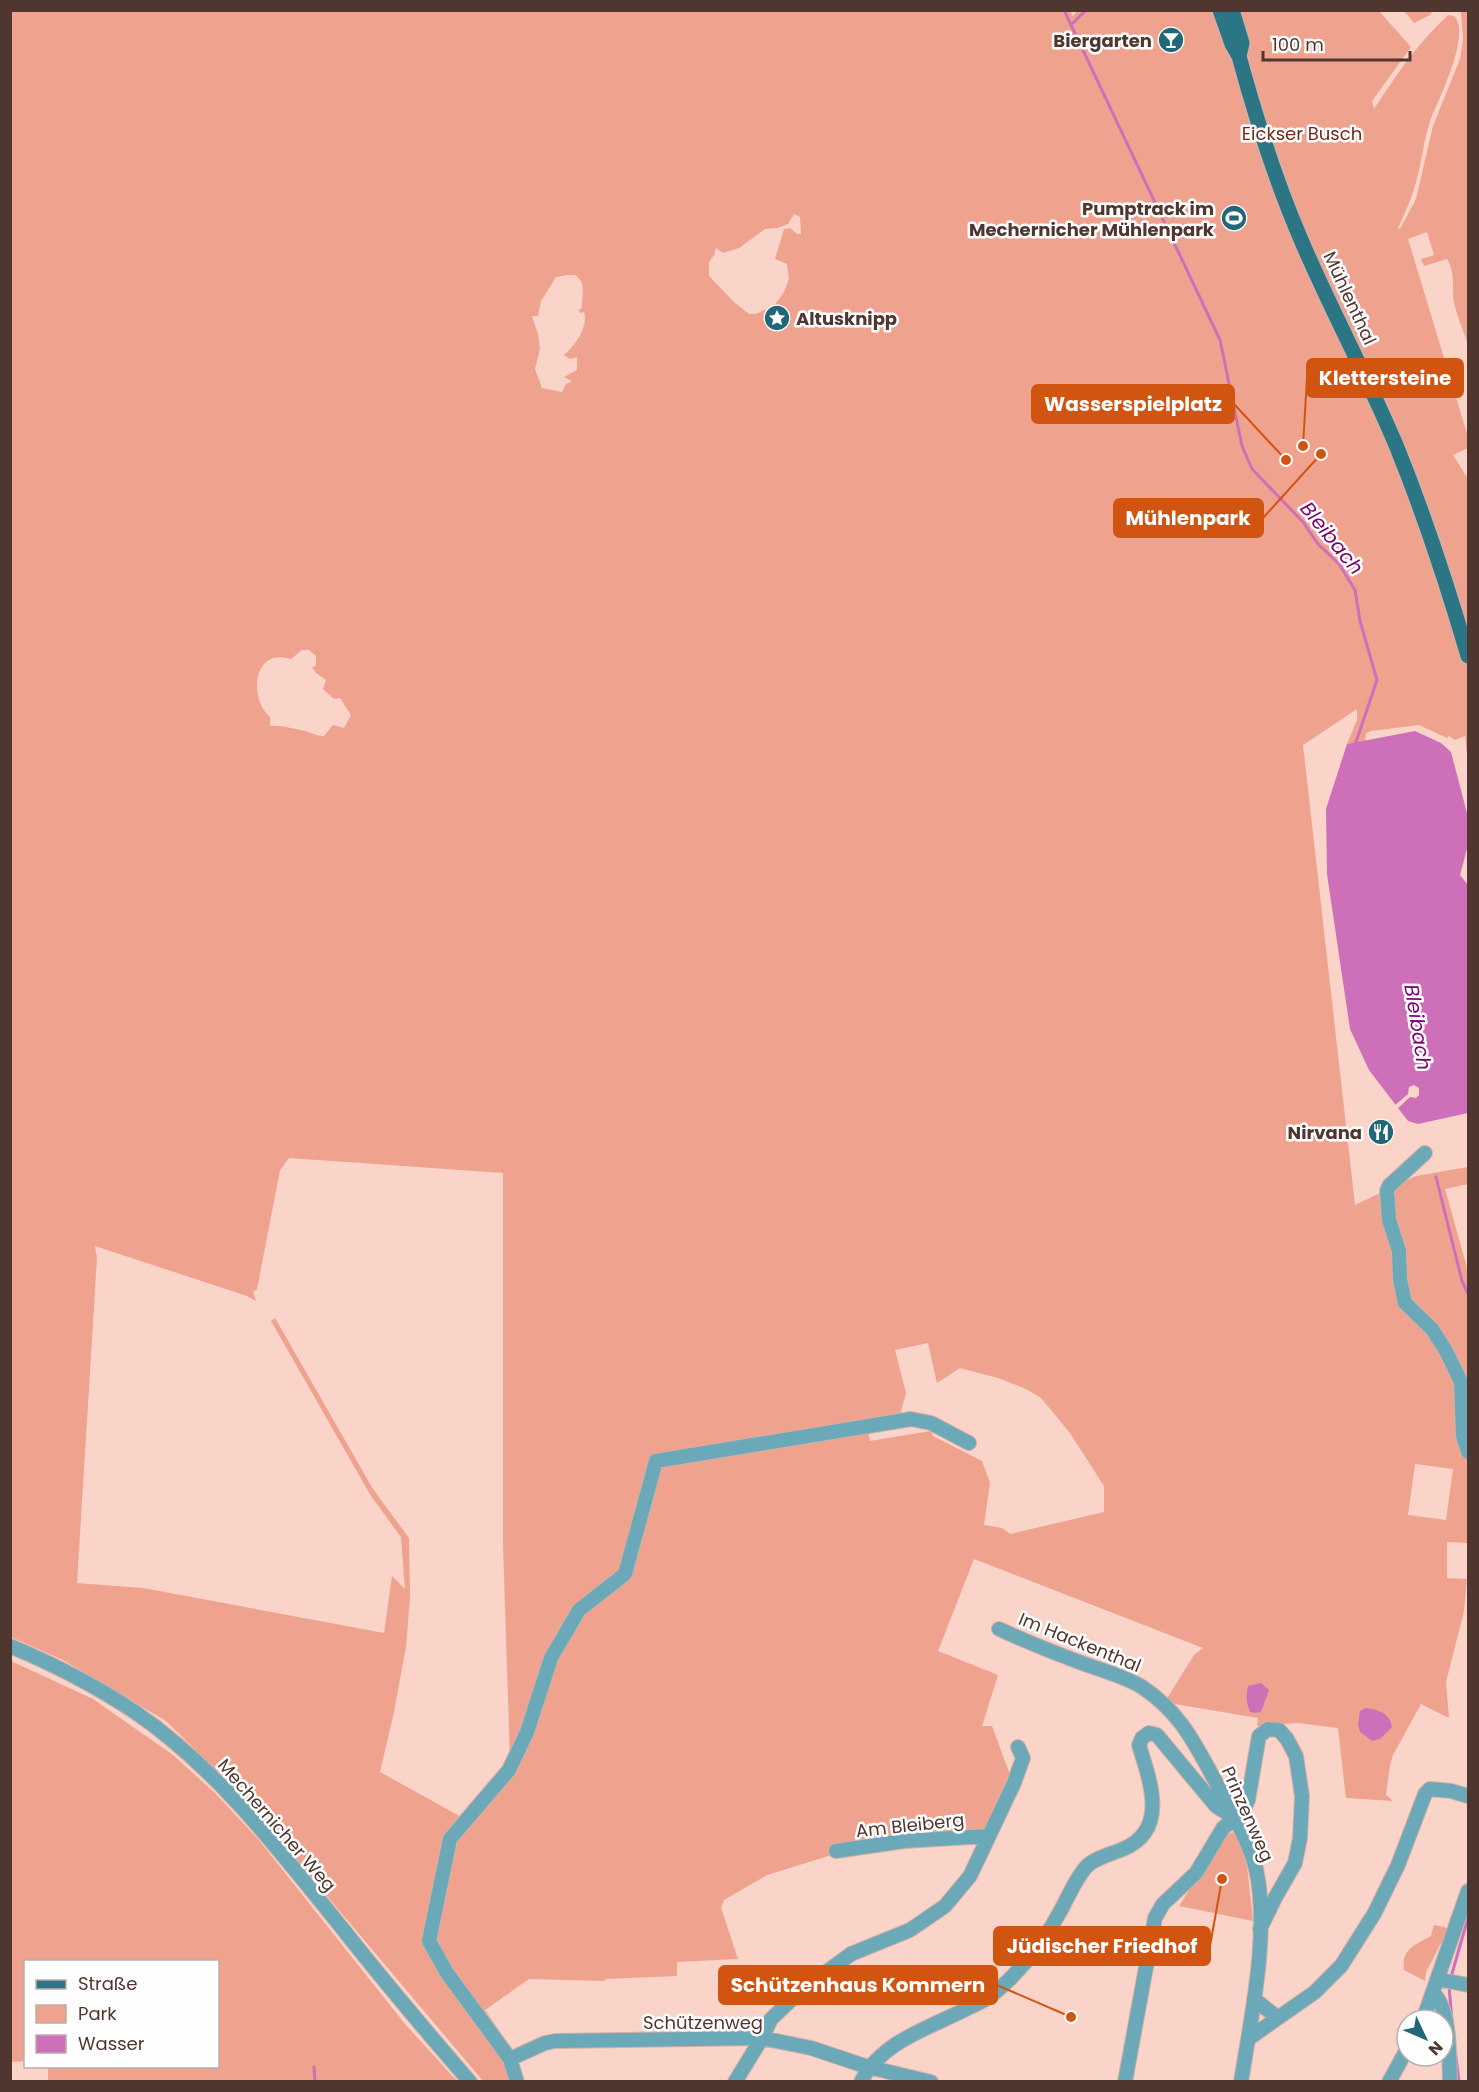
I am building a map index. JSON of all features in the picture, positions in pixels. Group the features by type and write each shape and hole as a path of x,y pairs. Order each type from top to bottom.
{"main road":[{"name":"Mühlenthal","path":"1221,10 1232,44 1239,56 1272,165 1302,243 1395,443 1422,511 1444,574 1468,656"},
{"name":"Mühlenthal","path":"1232,10 1242,43 1239,56"}],"street":[{"path":"1425,1154 1389,1186 1387,1191 1389,1220 1398,1251 1400,1280 1405,1303 1432,1329 1461,1382 1462,1436 1468,1452"},
{"path":"517,2082 510,2059 447,1973 429,1941 450,1839 509,1770 527,1732 551,1658 579,1610 625,1574 656,1461 911,1419 931,1422 969,1443"},
{"name":"Im Hackenthal","path":"999,1629 1024,1641 1140,1685 1174,1713"},
{"name":"Mechernicher Weg","path":"10,1646 104,1693 135,1712 194,1760 269,1838 391,1989 470,2082"},
{"name":"Prinzenweg","path":"1174,1713 1202,1756 1236,1819 1256,1868 1260,1897 1260,1929 1254,1999 1241,2082"},
{"path":"1125,2082 1155,1918 1163,1904 1196,1873 1222,1828 1242,1813 1248,1800 1259,1736 1268,1729 1279,1730 1296,1756 1302,1796 1300,1838 1295,1863 1260,1929"},
{"path":"861,2082 868,2067 913,2034 990,1997 1012,1977 1039,1945 1074,1883 1088,1864 1134,1844 1144,1833 1154,1807 1151,1785 1139,1745 1142,1738 1149,1733 1157,1736 1216,1806 1236,1819"},
{"name":"Am Bleiberg","path":"735,2082 771,2019 803,1989 851,1954 910,1930 945,1906 970,1876 1014,1783 1023,1758 1018,1747"},
{"path":"1248,2039 1326,1982 1356,1943 1372,1918 1398,1865 1425,1794 1430,1789 1451,1791 1468,1796"},
{"name":"Am Bleiberg","path":"836,1851 904,1841 988,1836"},
{"path":"1427,2008 1433,1993 1452,1982 1468,1891"},
{"path":"1433,1993 1439,1999 1445,2018 1450,2082"},
{"path":"1254,1999 1278,2018"},
{"name":"Schützenweg","path":"510,2059 545,2043 555,2041 762,2038 811,2048 868,2067 931,2082"},
{"path":"1389,2082 1397,2068"}],"green space":[{"name":"Eickser Busch","path":"1070,10 1073,16 1078,10 1379,11 1411,47 1372,101 1374,109 1417,48 1448,15 1454,16 1458,25 1459,37 1456,52 1430,121 1416,181 1398,228 1400,229 1416,199 1433,126 1460,59 1463,40 1461,11 1468,11 1468,345 1455,308 1452,272 1447,259 1424,266 1421,259 1434,255 1427,232 1408,239 1468,437 1468,448 1453,455 1468,479 1468,766 1465,736 1455,740 1419,725 1371,731 1366,733 1365,741 1347,744 1357,720 1357,709 1303,745 1355,1205 1416,1176 1468,1167 1468,1184 1445,1189 1468,1271 1468,1543 1447,1542 1447,1578 1467,1579 1464,1611 1446,1682 1449,1718 1421,1704 1393,1755 1390,1765 1386,1795 1393,1801 1346,1798 1338,1728 1298,1723 1257,1726 1258,1718 1175,1704 1166,1700 1194,1655 1203,1648 974,1559 938,1651 998,1675 982,1726 992,1726 1010,1775 987,1830 835,1854 767,1875 724,1900 721,1908 738,1959 677,1962 677,1976 605,1979 605,1981 529,1979 485,2010 513,2051 510,2081 483,2081 246,1800 166,1721 63,1660 11,1637 11,11","holes":["794,214 800,217 801,234 797,234 790,228 784,229 775,259 787,264 789,279 784,292 775,305 756,314 749,314 709,276 709,262 716,248 723,253 739,248 765,229 788,224","575,275 583,286 582,308 579,310 580,313 584,312 585,323 576,341 564,355 570,359 577,357 577,370 564,377 572,381 566,384 562,392 542,388 535,369 540,349 532,316 538,316 541,301 556,277","302,650 309,650 316,656 316,666 312,667 326,680 323,689 334,699 340,698 351,715 344,728 333,725 324,736 319,736 288,727 270,726 270,717 263,709 259,698 258,676 262,667 269,660 278,657 291,659","289,1158 503,1173 503,1545 510,1759 463,1818 380,1772 406,1647 410,1597 409,1538 373,1489 275,1318 271,1321 371,1496 401,1537 405,1589 392,1576 384,1633 143,1588 77,1583 97,1258 95,1246 247,1296 256,1301 253,1292 257,1289 280,1170","928,1343 937,1383 960,1368 998,1378 1026,1389 1041,1398 1070,1433 1104,1486 1104,1512 1010,1534 1002,1528 984,1525 990,1483 982,1461 933,1436 931,1431 870,1441 868,1430 899,1418 906,1393 895,1350","1415,1464 1453,1469 1446,1520 1408,1515"]},
{"path":"1404,11 1433,11 1414,23"},
{"path":"11,1661 93,1699 173,1755 214,1792 258,1839 405,2024 457,2081 48,2081 48,2068 219,2068 219,1960 24,1960 24,2061 11,2062"},
{"path":"1235,1832 1247,1865 1253,1921 1179,1906 1225,1834"},
{"path":"1434,1925 1449,1928 1426,1972 1425,1981 1404,1970 1404,1963 1410,1948 1431,1936"}],"water":[{"path":"1415,731 1441,743 1451,752 1468,817 1468,845 1460,875 1468,885 1468,1113 1418,1124 1408,1121 1369,1070 1350,1029 1327,874 1326,809 1347,744"},
{"path":"1261,1683 1269,1690 1261,1712 1250,1712 1247,1699 1248,1686"},
{"path":"1366,1708 1383,1713 1391,1722 1392,1727 1380,1739 1372,1741 1360,1732 1358,1725 1360,1711"}],"pier":[{"path":"1414,1085 1419,1088 1419,1095 1416,1098 1410,1097 1396,1110 1393,1107 1408,1094 1409,1087"}],"waterway":[{"name":"Bleibach","path":"1064,10 1220,340 1242,446 1252,469 1303,522 1318,544 1339,564 1355,590 1360,621 1377,680 1356,742 1357,746"},
{"path":"1071,25 1086,10"},
{"name":"Bleibach","path":"1436,1177 1462,1281 1468,1294"},
{"name":"Bleibach","path":"1451,1977 1468,1918"},
{"name":"Bleibach","path":"1449,1986 1451,2008"},
{"name":"Bleibach","path":"1455,2049 1459,2082"},
{"path":"314,2067 315,2082"}],"place":[{"name":"Biergarten","path":"1171,40"},
{"name":"Pumptrack im Mechernicher Mühlenpark","path":"1234,218"},
{"name":"Altusknipp","path":"777,318"},
{"name":"Klettersteine","path":"1303,446"},
{"name":"Mühlenpark","path":"1321,454"},
{"name":"Wasserspielplatz","path":"1286,460"},
{"name":"Nirvana","path":"1381,1132"},
{"name":"Jüdischer Friedhof","path":"1222,1879"},
{"name":"Schützenhaus Kommern","path":"1071,2017"}]}
